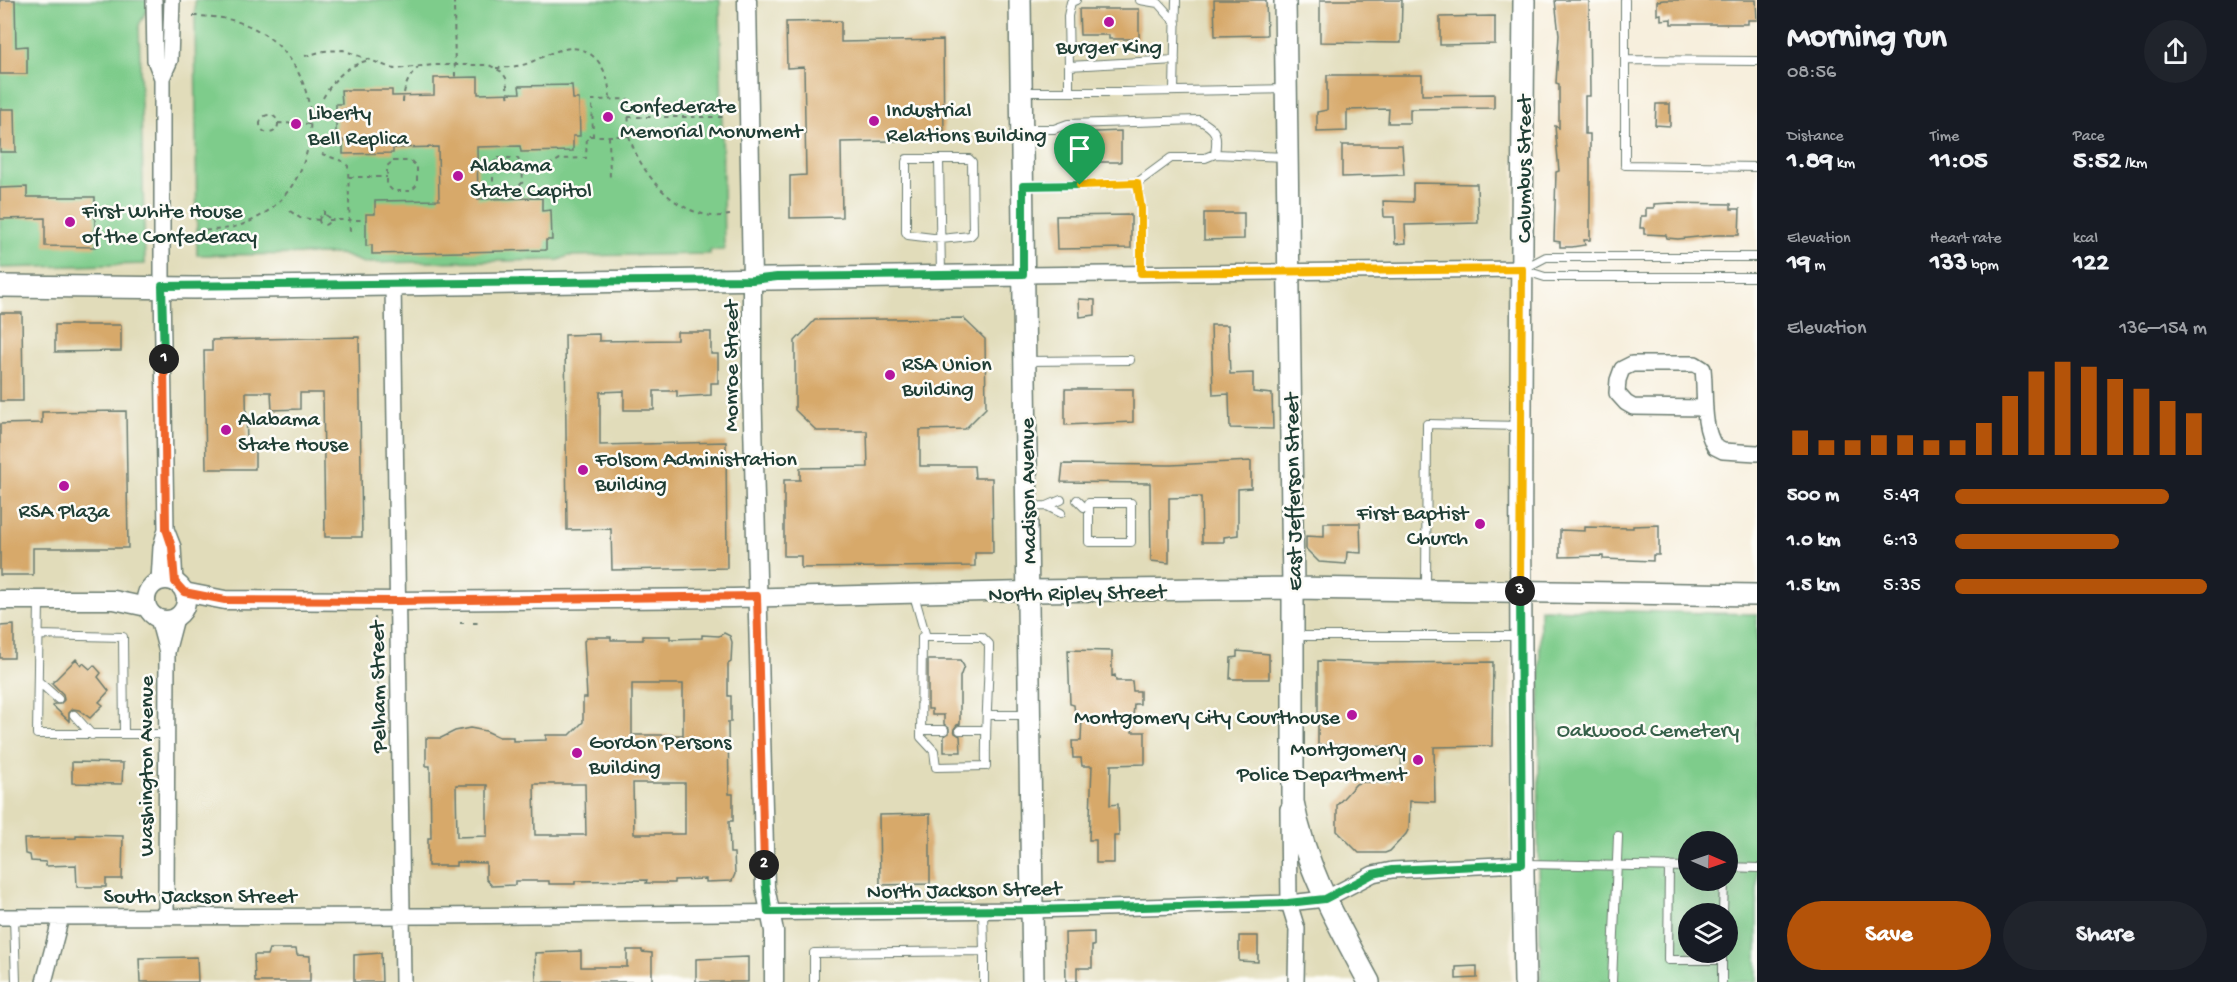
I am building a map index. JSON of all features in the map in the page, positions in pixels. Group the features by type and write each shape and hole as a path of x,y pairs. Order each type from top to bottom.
{"main road":[{"name":"Madison Avenue","path":"1020,0 1024,361 1037,507 1028,591 1033,982"},
{"name":"East Jefferson Street","path":"1285,0 1293,588 1292,755"},
{"name":"Columbus Street","path":"1524,0 1520,591 1525,982"},
{"path":"0,286 752,280 777,277 1023,274"},
{"name":"North Ripley Street","path":"1028,591 1293,588 1757,595"},
{"path":"1292,755 1293,802 1307,858 1325,899 1369,982"}],"street":[{"name":"Washington Avenue","path":"154,0 155,60 162,78 162,286 166,529 172,547 167,600 166,917"},
{"name":"Washington Avenue","path":"162,78 170,60 172,0"},
{"name":"Monroe Street","path":"747,0 752,383 765,887 768,912 774,932 774,982"},
{"path":"1023,274 1522,269"},
{"name":"Pelham Street","path":"393,284 403,982"},
{"path":"1705,408 1633,407 1617,393 1622,369 1632,364 1695,364 1703,369 1705,408 1705,424 1715,447 1723,451 1757,453"},
{"name":"North Ripley Street","path":"167,600 398,601 1028,591"},
{"path":"0,600 167,600"},
{"name":"East Jefferson Street","path":"1292,755 1288,794 1288,903 1297,929 1296,982"},
{"name":"North Jackson Street","path":"401,915 983,911 1288,903 1325,899 1373,874 1392,870 1522,864"},
{"name":"South Jackson Street","path":"7,917 401,915"},
{"path":"44,982 61,917"}],"lane":[{"path":"1069,92 1068,16 1071,2 1076,0"},
{"path":"1140,0 1158,3 1176,23"},
{"path":"1174,91 1176,0"},
{"path":"1625,0 1625,165 1757,167"},
{"path":"1069,66 1175,60"},
{"path":"1625,60 1757,61"},
{"path":"1020,92 1286,89"},
{"path":"1021,129 1054,129 1068,124 1199,120 1211,126 1218,139 1215,153"},
{"path":"1023,186 1137,183 1171,159 1205,158 1215,153 1286,157"},
{"path":"908,159 939,160 969,159 972,162 973,233 970,236 941,239 908,235 906,232 906,162 908,159"},
{"path":"939,160 941,276"},
{"path":"1137,183 1141,208 1141,273"},
{"path":"1522,269 1546,257 1757,257"},
{"path":"1522,269 1545,277 1757,277"},
{"path":"1024,361 1130,360"},
{"path":"1426,590 1427,424 1520,426"},
{"path":"1037,507 1061,500"},
{"path":"1077,500 1084,509 1089,542 1131,542 1131,503 1089,503 1084,509"},
{"path":"1037,507 1061,513"},
{"path":"913,593 926,637"},
{"path":"39,600 38,734 166,735"},
{"path":"38,635 123,637 124,734"},
{"path":"1291,636 1521,636"},
{"path":"922,637 982,637 989,644 988,715 985,730 986,766 936,767 934,751 921,737 922,637"},
{"path":"38,681 58,699"},
{"path":"74,715 92,735"},
{"path":"988,715 1029,715"},
{"path":"921,730 944,730"},
{"path":"960,730 985,730"},
{"path":"1612,982 1618,836"},
{"path":"1522,864 1678,866"},
{"path":"1669,866 1668,960 1678,959"},
{"path":"1738,867 1757,868"},
{"path":"983,911 984,982"},
{"path":"7,917 16,982"},
{"path":"814,982 814,953 984,951"},
{"path":"1722,963 1722,982"}],"path":[{"path":"454,0 455,78"},
{"path":"193,16 213,16 239,21 278,45 294,64 304,84 310,104 312,124 308,150 301,171 290,189 274,206 256,218 236,226 194,231"},
{"path":"496,68 519,66 562,49 582,49 591,54 604,70 610,99"},
{"path":"305,56 324,51 343,50 394,69 455,64 489,65 496,68 506,78 509,101"},
{"path":"323,98 330,85 343,72 352,65 371,60"},
{"path":"403,102 405,85 420,67"},
{"path":"593,136 592,100 628,99 629,136 640,163 660,188 686,208 707,216 730,215"},
{"path":"269,114 274,116 278,123 276,130 271,133 262,130 260,124 264,116 269,114"},
{"path":"628,117 727,117"},
{"path":"278,123 312,124"},
{"path":"523,173 538,171 560,159 586,158 586,136 629,136"},
{"path":"609,136 610,181"},
{"path":"322,154 342,161 348,166 350,235"},
{"path":"498,158 517,158 522,164 523,173 523,182 517,188 499,188 493,184 493,164 498,158"},
{"path":"393,161 411,161 417,167 417,185 411,191 393,191 387,185 387,177 387,166 393,161"},
{"path":"349,177 387,177"},
{"path":"324,207 324,215 329,220 366,220"},
{"path":"290,211 300,218 319,220 324,225 329,220"},
{"path":"319,220 324,215"},
{"path":"375,614 379,717"},
{"path":"473,623 479,622"}],"shaded area":[{"path":"0,0 1515,0 1511,982 0,982"}],"green space":[{"path":"0,0 147,0 147,10 139,25 145,264 0,268"},
{"path":"195,0 720,0 724,250 710,250 710,254 568,256 559,260 364,263 340,254 197,255"},
{"name":"Oakwood Cemetery","path":"1540,609 1757,614 1757,982 1541,982 1538,867"}],"building":[{"path":"0,0 15,0 16,47 27,46 27,74 0,74"},
{"path":"1214,0 1266,0 1267,35 1215,36"},
{"path":"1320,0 1402,0 1401,43 1320,42"},
{"path":"1555,0 1589,0 1590,96 1585,96 1585,134 1590,134 1590,240 1584,240 1585,245 1572,247 1560,247 1560,242 1554,241 1556,172 1559,171 1555,126 1559,128 1559,84 1556,83 1559,35"},
{"path":"1756,0 1757,20 1748,20 1748,24 1671,24 1671,19 1661,20 1661,14 1657,15 1657,1"},
{"name":"Burger King","path":"1079,9 1139,9 1139,39 1109,39 1109,35 1080,35"},
{"path":"1495,16 1495,44 1440,45 1440,17"},
{"name":"Industrial Relations Building","path":"841,21 841,42 943,40 944,140 841,142 842,217 790,218 790,176 806,175 804,67 787,68 786,22"},
{"path":"1327,75 1422,75 1422,95 1494,94 1494,108 1410,109 1410,123 1388,123 1389,109 1347,110 1347,131 1317,132 1317,112 1327,110"},
{"name":"Alabama State Capitol","path":"478,77 478,94 520,93 519,86 572,85 573,99 579,99 580,136 573,136 573,151 521,152 520,146 477,147 478,199 542,198 542,211 551,210 552,240 546,240 546,250 372,254 372,245 366,246 366,214 375,214 375,201 439,200 438,147 393,148 393,153 343,154 343,140 336,141 336,104 342,104 341,90 392,90 392,96 434,95 434,78"},
{"path":"1656,104 1670,104 1670,126 1655,125"},
{"path":"0,109 15,109 16,152 0,152"},
{"path":"1121,131 1121,162 1073,162 1073,133"},
{"path":"1342,145 1402,145 1404,175 1342,177"},
{"path":"1413,183 1477,184 1478,223 1405,225 1406,243 1395,244 1394,217 1384,217 1383,201 1413,202"},
{"name":"First White House of the Confederacy","path":"27,187 27,197 95,197 95,247 45,246 45,218 0,219 0,188"},
{"path":"1654,204 1731,204 1731,209 1740,209 1739,235 1678,239 1667,238 1666,235 1644,234 1644,228 1640,228 1641,216 1646,216 1646,208 1654,208"},
{"path":"1204,213 1244,213 1244,239 1204,240"},
{"path":"1131,215 1131,248 1057,249 1056,216"},
{"path":"1079,299 1095,300 1095,315 1080,317"},
{"path":"0,313 22,313 23,401 0,401"},
{"path":"963,318 985,339 986,408 965,429 920,430 920,466 974,466 975,478 992,478 993,553 975,553 975,566 801,568 801,556 784,556 784,480 800,480 800,468 868,467 867,431 817,431 795,410 795,341 815,320"},
{"path":"55,325 121,325 121,351 55,352"},
{"path":"1211,325 1228,325 1230,374 1253,373 1253,392 1272,394 1273,429 1230,428 1229,394 1213,395"},
{"path":"677,332 711,332 711,354 718,354 718,383 711,383 711,395 677,397 677,391 654,391 654,410 624,410 624,391 600,392 600,445 726,442 727,568 612,570 611,529 567,530 565,335 599,334 599,341 677,340"},
{"name":"Alabama State House","path":"359,337 362,537 325,537 323,393 300,393 300,409 272,410 271,392 246,392 247,450 255,450 255,469 206,469 204,351 212,351 212,340"},
{"path":"1065,389 1133,389 1133,422 1065,425"},
{"name":"RSA Plaza","path":"126,411 128,548 33,548 33,575 0,575 0,424 42,423 42,412"},
{"path":"1251,461 1251,488 1238,489 1238,535 1224,537 1224,542 1202,542 1201,497 1169,498 1169,563 1151,561 1150,483 1061,482 1063,464 1171,465"},
{"path":"1324,523 1360,523 1361,553 1347,552 1346,564 1319,562 1306,549 1306,536 1324,537"},
{"path":"1659,525 1659,555 1653,555 1653,561 1603,559 1603,556 1560,557 1560,530 1585,531 1585,527 1633,528 1633,526"},
{"path":"14,625 14,658 0,658 0,626"},
{"name":"Gordon Persons Building","path":"724,633 730,636 732,642 731,662 728,664 731,722 728,722 729,794 733,794 733,821 729,821 730,853 734,853 735,874 732,881 706,882 706,879 674,880 674,883 646,883 647,880 575,881 575,884 549,884 549,881 515,881 515,885 492,886 486,879 486,863 456,862 456,866 428,866 428,838 431,838 430,766 426,766 426,738 441,738 455,731 470,728 486,731 499,737 513,737 513,741 546,740 546,735 570,735 583,722 583,698 587,698 584,641 588,637 643,640 643,636 670,636 670,639 702,638 702,635 719,636","holes":["632,684 683,684 683,735 632,735","633,783 685,783 685,834 634,834","534,784 585,784 586,835 535,835","456,785 487,785 487,836 457,837"]},
{"path":"1068,650 1112,651 1112,676 1115,675 1116,681 1132,681 1133,691 1140,691 1140,704 1134,704 1132,732 1145,732 1145,764 1111,765 1110,805 1118,804 1119,836 1114,836 1114,863 1096,863 1096,840 1089,840 1092,766 1082,766 1081,758 1073,758 1072,741 1081,741 1082,715 1075,715 1074,705 1070,704"},
{"path":"1237,651 1269,654 1269,679 1230,679 1231,658 1237,657"},
{"path":"76,659 81,665 83,663 90,669 94,665 101,673 98,677 109,691 99,702 103,705 90,718 79,710 73,709 69,713 69,721 53,706 64,700 63,694 52,683"},
{"path":"928,660 960,660 964,666 960,677 960,724 954,729 955,733 960,736 961,752 944,752 944,736 949,733 949,728 944,724 944,715 932,715 932,709 928,709"},
{"name":"Montgomery Police Department","path":"1318,661 1493,662 1492,746 1434,747 1435,802 1410,801 1409,828 1390,851 1385,853 1359,853 1337,831 1337,805 1356,784 1362,782 1390,783 1390,773 1401,773 1402,747 1318,745"},
{"path":"72,762 123,763 122,784 72,783"},
{"path":"930,814 930,884 880,885 879,815"},
{"path":"76,835 123,836 122,879 106,879 106,887 77,887 76,865 46,866 46,862 31,861 30,855 25,854 24,839 76,838"},
{"path":"1094,932 1092,968 1077,968 1077,982 1066,982 1065,933"},
{"path":"1239,936 1258,936 1258,962 1239,961"},
{"path":"269,949 296,949 297,955 310,956 310,982 255,982 254,955 267,955"},
{"path":"627,950 652,953 652,982 536,982 535,953 581,951 581,967 627,967"},
{"path":"381,953 382,982 354,982 354,955"},
{"path":"197,957 198,982 140,982 139,958"},
{"path":"748,957 748,982 696,982 696,959"},
{"path":"1477,966 1477,978 1456,979 1456,967"}],"place":[{"name":"Burger King","path":"1109,22"},
{"name":"Confederate Memorial Monument","path":"608,117"},
{"name":"Industrial Relations Building","path":"874,121"},
{"name":"Liberty Bell Replica","path":"296,124"},
{"name":"Alabama State Capitol","path":"458,176"},
{"name":"First White House of the Confederacy","path":"70,222"},
{"name":"RSA Union Building","path":"890,375"},
{"name":"Alabama State House","path":"226,430"},
{"name":"Folsom Administration Building","path":"583,470"},
{"name":"RSA Plaza","path":"64,486"},
{"name":"First Baptist Church","path":"1480,524"},
{"name":"Montgomery City Courthouse","path":"1352,715"},
{"name":"Gordon Persons Building","path":"577,753"},
{"name":"Montgomery Police Department","path":"1418,760"}],"route":[{"path":"1137,183 1141,208 1141,273 1522,269 1520,569 1522,864 1392,870 1373,874 1325,899 1288,903 1032,910 768,912 765,887 757,596 398,601 225,600 184,592 175,582 172,547 166,529 162,286 195,288 1023,274 1023,186 1080,185 1137,183"}]}
